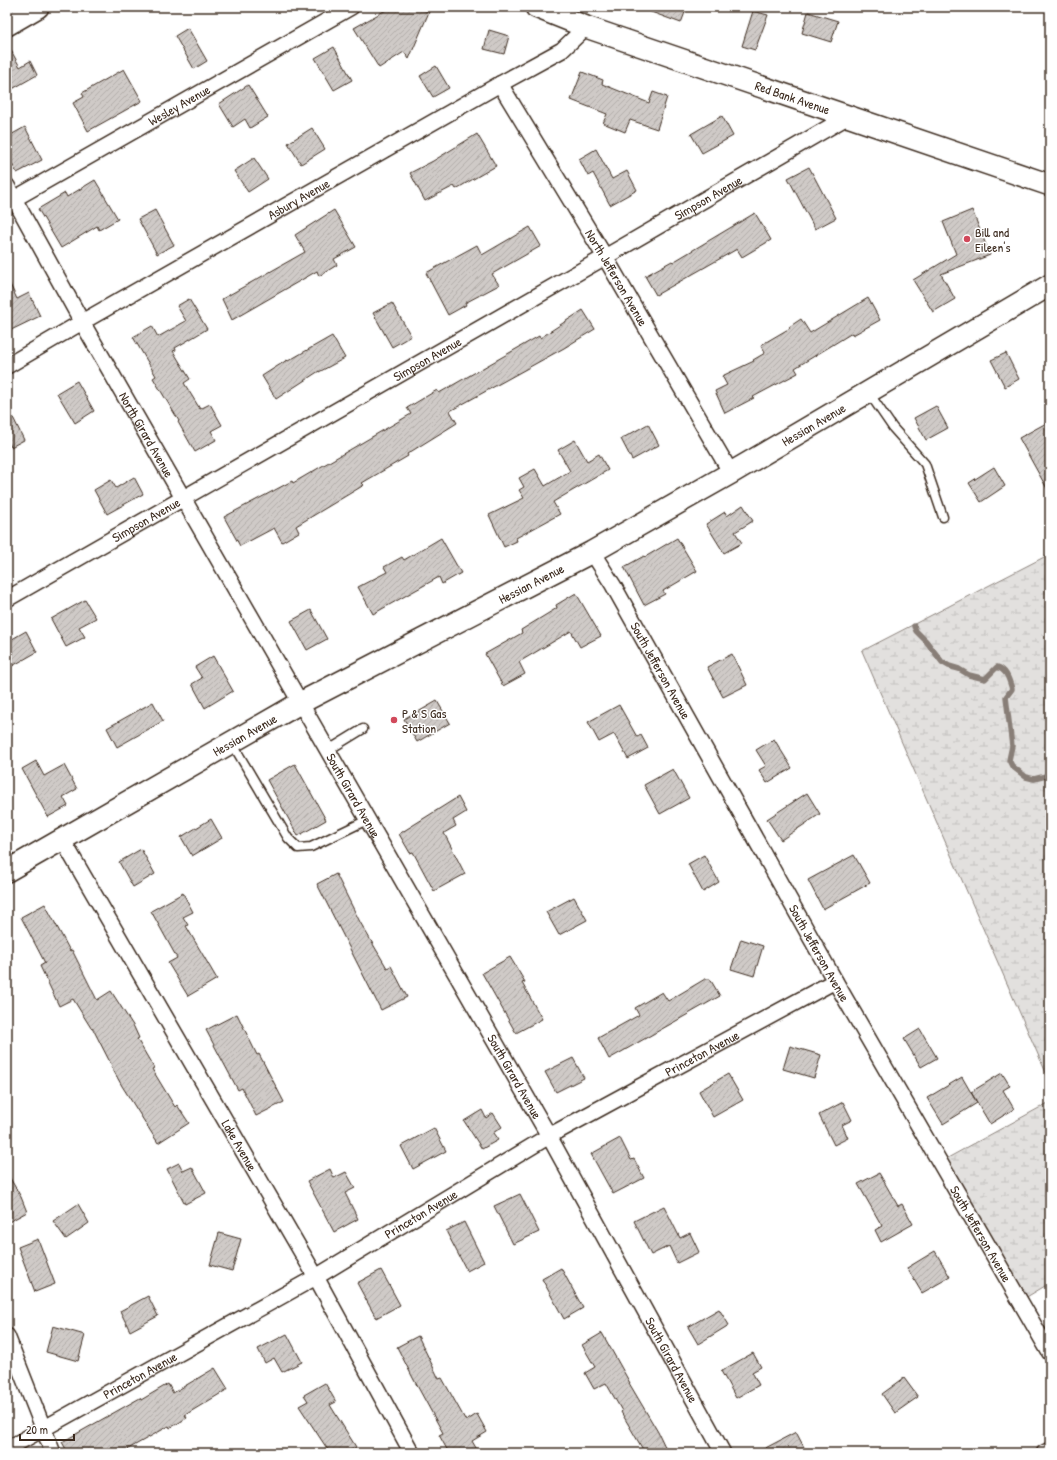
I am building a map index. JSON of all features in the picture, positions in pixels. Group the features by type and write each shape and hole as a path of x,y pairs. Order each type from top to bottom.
{"main road":[{"path":"7,24 38,7"},
{"name":"Red Bank Avenue","path":"536,7 586,27 1050,185"},
{"name":"Hessian Avenue","path":"7,871 300,703 592,552 731,473 1050,285"}],"street":[{"name":"Wesley Avenue","path":"9,196 351,7"},
{"name":"Asbury Avenue","path":"7,366 562,50 586,27"},
{"name":"North Jefferson Avenue","path":"500,84 605,257 731,473"},
{"name":"Simpson Avenue","path":"7,599 847,117"},
{"name":"North Girard Avenue","path":"9,196 300,703"},
{"name":"South Jefferson Avenue","path":"592,552 614,585 835,981 1050,1353"},
{"name":"South Girard Avenue","path":"300,703 549,1136 723,1453"},
{"name":"Lake Avenue","path":"62,840 316,1277 412,1453"},
{"name":"Princeton Avenue","path":"7,1449 316,1277 549,1136 835,981"},
{"path":"7,1336 53,1453"},
{"path":"1044,1453 1050,1450"}],"lane":[{"path":"868,392 893,428 925,464 943,517"},
{"path":"327,751 363,729"},
{"path":"232,742 288,838 298,848 311,848 367,820"}],"green space":[{"path":"1050,554 1050,1082 862,651"},
{"path":"1050,1102 1050,1283 1020,1301 933,1166"}],"building":[{"path":"391,7 413,7 429,12 409,59 404,52 379,68 354,28"},
{"path":"643,7 687,7 681,23 643,9"},
{"path":"753,11 768,15 755,50 742,46"},
{"path":"808,12 838,21 831,42 802,33"},
{"path":"188,28 207,61 194,69 175,36"},
{"path":"489,30 509,36 504,54 484,49"},
{"path":"7,43 20,67 30,61 37,75 7,92"},
{"path":"334,47 352,80 334,90 315,58"},
{"path":"436,66 449,88 433,97 420,76"},
{"path":"124,69 142,101 88,131 73,103 84,97 82,93"},
{"path":"582,72 603,80 602,84 649,103 653,92 667,97 657,129 630,120 625,132 603,123 607,114 571,100"},
{"path":"248,85 268,117 250,128 245,119 233,127 219,104"},
{"path":"722,116 733,136 702,153 691,134"},
{"path":"25,127 42,160 17,173 7,155 7,137"},
{"path":"312,128 325,149 301,164 288,143"},
{"path":"477,134 496,166 456,189 454,186 425,201 410,173"},
{"path":"596,149 612,179 627,171 637,190 610,205 593,173 588,176 579,159"},
{"path":"254,158 268,179 248,192 234,171"},
{"path":"809,167 836,218 815,229 788,178"},
{"path":"95,180 118,219 99,230 97,226 61,248 38,209 65,193 67,197"},
{"path":"155,210 174,245 157,254 138,219"},
{"path":"334,210 356,247 334,259 337,265 319,276 317,271 232,320 222,299 305,252 295,235"},
{"path":"972,210 990,255 941,274 955,299 933,312 913,280 956,254 943,222"},
{"path":"755,213 771,240 742,257 737,249 656,295 645,276 672,261 673,262"},
{"path":"530,227 541,246 492,274 499,285 465,303 466,305 448,315 426,273 477,245 482,255"},
{"path":"7,278 17,299 29,293 40,316 7,332"},
{"path":"868,298 880,320 853,335 852,333 795,368 798,373 725,413 715,391 727,385 722,376 754,361 753,360 765,353 761,345 790,328 789,327 801,319 810,333"},
{"path":"189,299 207,329 175,348 176,350 173,351 190,379 184,383 200,409 210,404 222,425 211,431 216,440 195,452 178,422 179,421 153,378 156,376 133,337 152,326 158,337 186,321 177,306"},
{"path":"392,303 411,336 392,347 373,313"},
{"path":"583,310 595,329 564,348 450,411 457,423 407,454 408,456 362,483 364,485 296,526 299,532 282,542 274,528 240,546 224,517 292,481 293,483 411,414 407,408 437,390 439,393 539,336 540,338"},
{"path":"332,336 345,358 319,371 276,399 262,376 287,360 288,361"},
{"path":"1006,353 1019,379 1005,387 991,360"},
{"path":"77,381 94,411 75,423 57,393"},
{"path":"7,405 24,440 11,447 7,439"},
{"path":"936,406 948,428 926,440 914,418"},
{"path":"1050,421 1050,494 1019,438"},
{"path":"648,424 659,445 632,460 621,439"},
{"path":"575,440 587,461 599,454 608,470 553,502 560,514 516,538 517,541 504,547 489,515 524,498 519,490 524,487 519,478 535,469 545,486 570,471 558,450"},
{"path":"994,467 1005,486 981,502 969,483"},
{"path":"134,477 143,494 107,514 94,490 111,480 116,488"},
{"path":"743,505 753,521 735,532 742,543 724,553 706,524 725,512 727,516"},
{"path":"441,538 461,573 442,584 439,577 373,614 358,587 387,572 384,567 402,557 404,560"},
{"path":"677,538 697,571 663,591 665,594 644,605 624,567 644,556 645,557"},
{"path":"576,593 601,636 580,647 571,631 519,662 525,674 503,686 485,654 522,633 521,630 557,608 556,605"},
{"path":"85,600 96,618 79,627 85,637 66,647 51,619"},
{"path":"311,610 327,639 307,650 291,621"},
{"path":"26,631 37,652 7,669 7,642"},
{"path":"732,654 747,685 723,697 707,667"},
{"path":"213,656 233,691 205,708 192,684 202,678 195,667"},
{"path":"437,701 450,723 417,742 404,719"},
{"path":"153,702 163,721 117,747 107,728"},
{"path":"619,705 637,737 641,735 648,748 628,759 614,734 599,742 588,722"},
{"path":"774,739 792,768 767,783 759,770 766,766 756,750"},
{"path":"36,761 44,776 64,765 77,789 63,797 68,806 48,817 22,769"},
{"path":"295,764 326,820 298,836 267,780"},
{"path":"673,769 689,798 660,814 644,785"},
{"path":"807,793 820,814 781,840 767,819"},
{"path":"458,797 466,812 453,820 456,826 444,833 465,874 434,891 413,852 410,853 399,834"},
{"path":"211,819 222,838 192,856 181,837"},
{"path":"141,849 155,874 133,887 119,862"},
{"path":"704,855 719,882 703,892 688,864"},
{"path":"854,855 870,883 823,909 808,880"},
{"path":"336,874 360,922 387,968 391,966 407,997 381,1010 317,884"},
{"path":"183,893 193,912 183,917 188,925 186,926 217,979 188,996 168,963 177,958 151,911"},
{"path":"574,897 587,920 559,935 546,912"},
{"path":"45,904 70,951 72,950 97,1000 111,991 134,1027 139,1038 137,1039 154,1068 152,1069 175,1107 177,1105 189,1123 158,1143 122,1086 92,1027 91,1028 73,999 59,1006 40,966 45,963 21,917"},
{"path":"741,939 763,946 754,976 731,969"},
{"path":"510,957 525,982 522,983 542,1019 516,1033 482,973"},
{"path":"705,979 710,979 720,996 609,1059 598,1038 639,1015 635,1008 662,992 668,1001"},
{"path":"237,1014 257,1055 259,1054 284,1102 256,1116 242,1088 238,1090 206,1030"},
{"path":"920,1029 937,1058 921,1067 904,1039"},
{"path":"790,1046 821,1055 814,1078 783,1069"},
{"path":"573,1058 584,1078 556,1092 545,1072"},
{"path":"1002,1073 1010,1086 1003,1090 1014,1109 990,1124 971,1092"},
{"path":"728,1074 743,1100 713,1117 699,1091"},
{"path":"962,1077 977,1103 943,1124 927,1098"},
{"path":"843,1102 852,1120 842,1125 848,1138 834,1145 819,1115"},
{"path":"482,1110 486,1118 493,1113 502,1127 493,1133 498,1140 482,1149 464,1121"},
{"path":"434,1128 446,1151 413,1169 401,1146"},
{"path":"620,1138 631,1160 634,1159 644,1178 613,1194 591,1154"},
{"path":"179,1163 183,1171 192,1167 206,1193 185,1204 167,1169"},
{"path":"330,1169 334,1178 346,1172 355,1188 345,1193 358,1219 334,1232 307,1181"},
{"path":"7,1173 21,1197 27,1212 7,1223"},
{"path":"879,1173 898,1206 902,1204 913,1224 881,1242 875,1230 882,1226 858,1184"},
{"path":"520,1194 539,1232 513,1244 494,1206"},
{"path":"78,1204 89,1223 66,1239 53,1221"},
{"path":"664,1206 680,1238 690,1233 699,1252 677,1263 669,1246 651,1255 634,1221"},
{"path":"464,1222 484,1262 467,1271 446,1231"},
{"path":"219,1233 241,1239 232,1271 210,1265"},
{"path":"38,1239 55,1284 35,1292 18,1247"},
{"path":"935,1251 950,1277 922,1293 907,1268"},
{"path":"561,1268 583,1308 564,1319 542,1279"},
{"path":"381,1270 400,1305 376,1318 357,1283"},
{"path":"148,1296 158,1316 130,1331 120,1311"},
{"path":"719,1309 729,1325 698,1344 688,1327"},
{"path":"53,1326 85,1335 78,1361 46,1352"},
{"path":"602,1333 658,1432 668,1453 645,1453 606,1383 594,1389 585,1373 595,1367 582,1345"},
{"path":"287,1334 302,1362 282,1372 274,1358 265,1363 258,1349"},
{"path":"418,1336 439,1379 442,1378 466,1421 477,1414 487,1432 472,1441 479,1453 449,1453 439,1435 443,1433 397,1347"},
{"path":"753,1353 761,1367 752,1372 759,1385 736,1398 721,1371"},
{"path":"215,1368 228,1389 185,1415 187,1418 170,1428 169,1426 128,1449 131,1453 68,1453 62,1442 168,1384 173,1393"},
{"path":"904,1378 918,1397 895,1413 882,1394"},
{"path":"325,1383 336,1402 330,1405 356,1447 346,1453 330,1453 299,1406 308,1401 304,1395"},
{"path":"796,1432 807,1453 756,1453"}],"waterway":[{"path":"914,626 916,631 926,641 942,662 949,666 959,669 969,675 985,679 997,667 1003,670 1012,689 1006,697 1012,746 1009,760 1012,766 1026,777 1034,779 1050,775"}],"place":[{"name":"Bill and Eileen's","path":"967,239"},
{"name":"P & S Gas Station","path":"394,720"}]}
